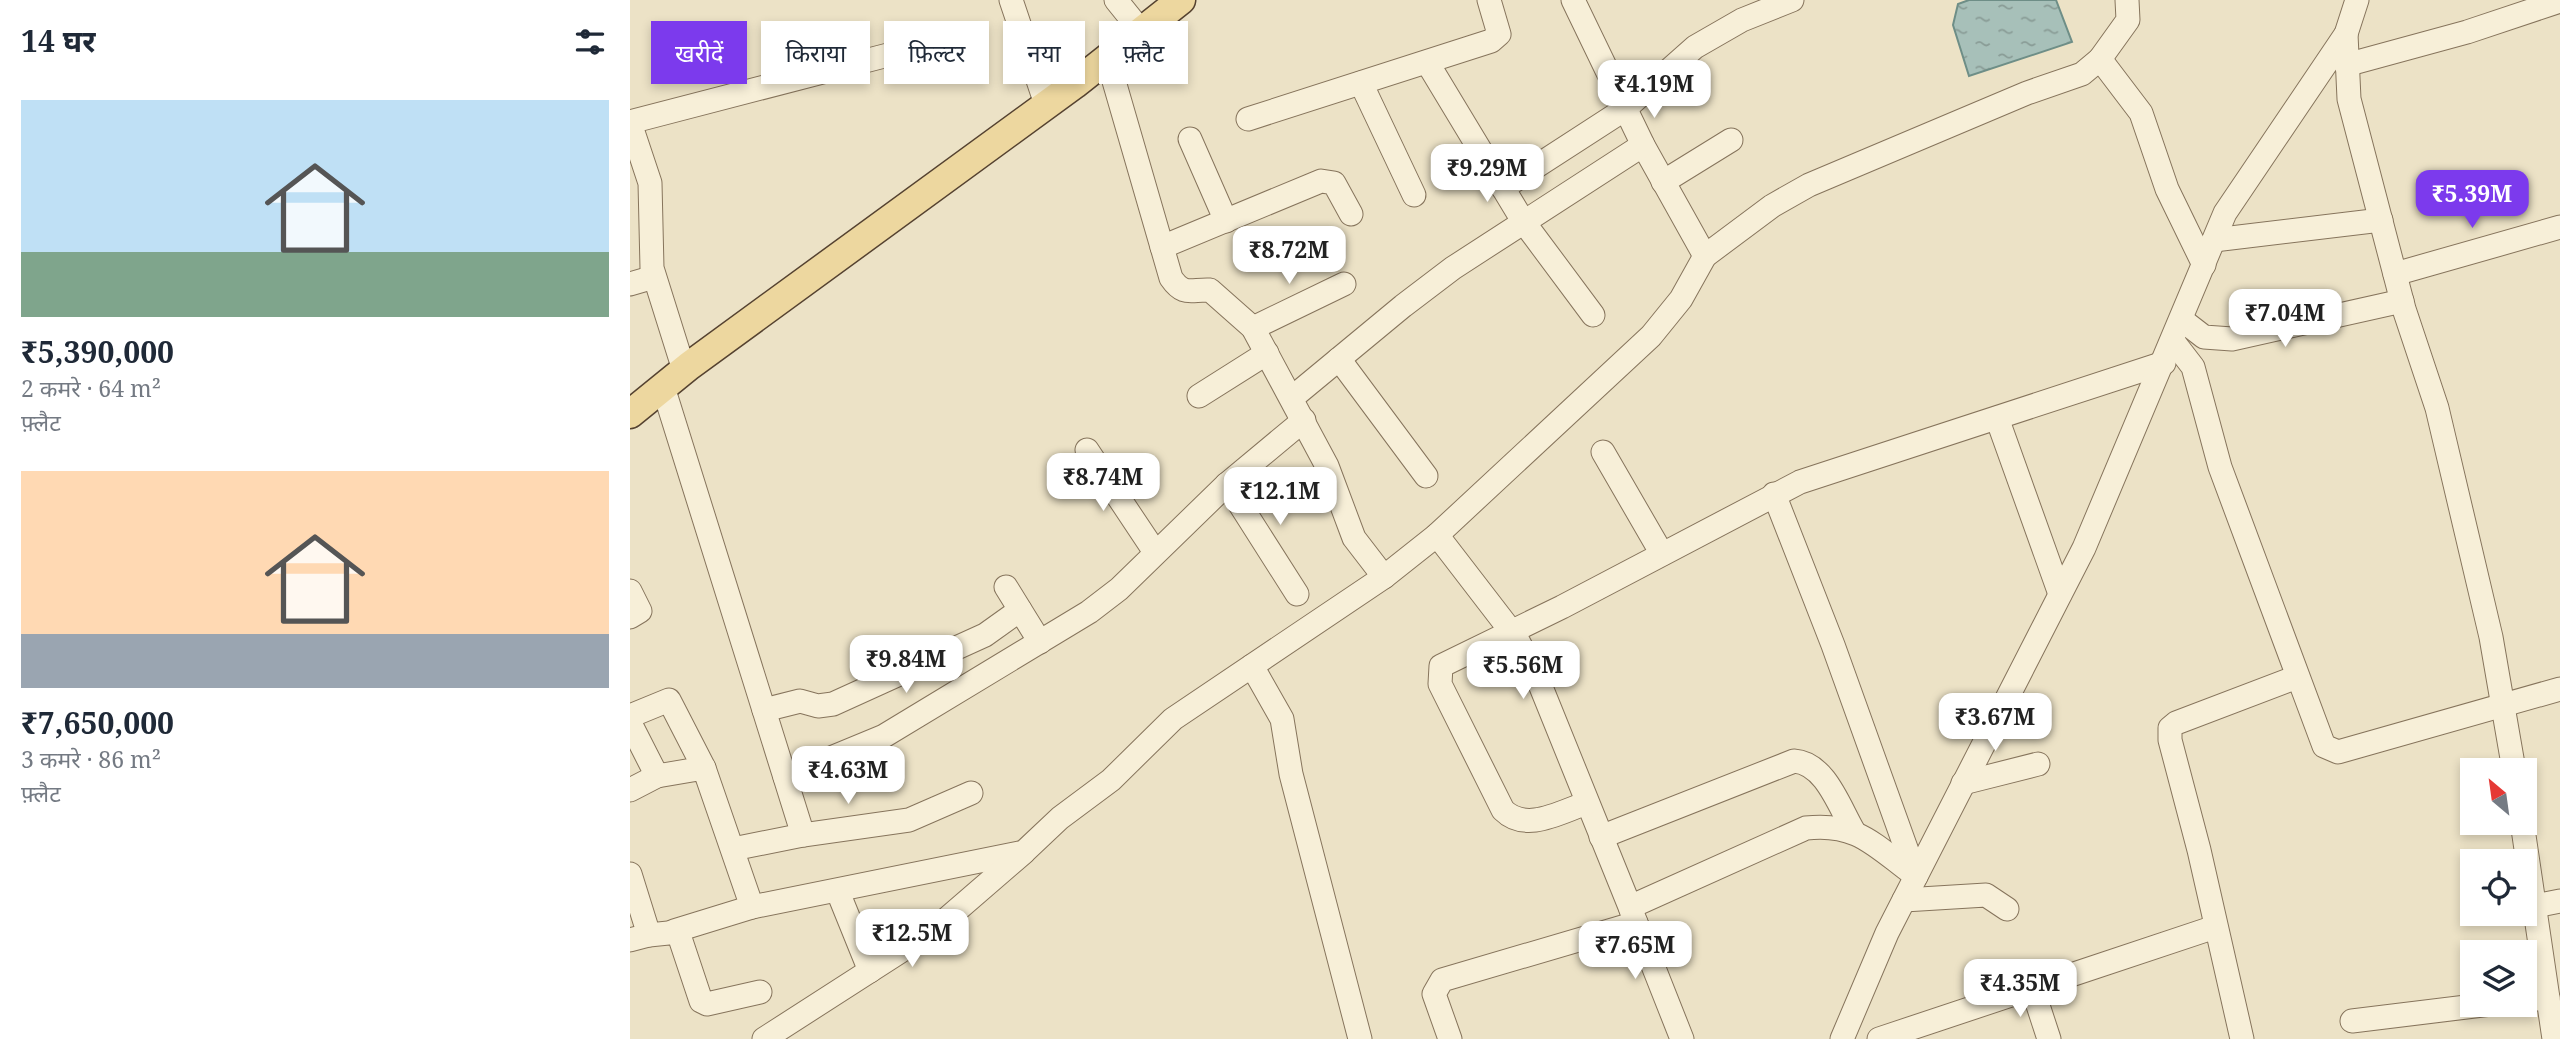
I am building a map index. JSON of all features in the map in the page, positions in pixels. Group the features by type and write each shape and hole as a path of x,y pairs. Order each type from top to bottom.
{"main road":[{"path":"1154,21 1181,0"},
{"path":"630,414 684,370 1099,63"}],"street":[{"path":"1011,0 1046,104"},
{"path":"1116,0 1133,21"},
{"path":"1248,119 1496,38 1499,27 1489,0"},
{"path":"1573,0 1643,145 1705,256"},
{"path":"1503,188 1625,109 1695,47 1742,20 1792,0"},
{"path":"764,1039 935,929 1060,818 1111,780 1167,724 1384,577 1437,534 1651,336 1681,299 1705,256 1772,206 1809,185 2037,89 2082,75 2100,59 2127,20 2127,0"},
{"path":"1842,1039 1904,900 2084,548 2225,213 2346,34 2357,0"},
{"path":"2346,65 2467,32 2560,1"},
{"path":"2346,34 2349,99 2402,301 2437,408 2491,637 2512,758"},
{"path":"684,370 641,232 650,183 630,123 884,56"},
{"path":"2100,59 2141,113 2166,189 2204,265"},
{"path":"1427,62 1523,221 1593,315"},
{"path":"1361,83 1415,195"},
{"path":"1115,84 1171,278 1178,289 1187,293 1210,290 1253,328 1293,397 1327,466 1354,538 1384,577"},
{"path":"1190,139 1226,221"},
{"path":"1663,182 1731,141"},
{"path":"1293,397 1402,306 1523,221 1643,145"},
{"path":"1162,247 1328,180 1338,188 1351,214"},
{"path":"2214,240 2381,220"},
{"path":"2395,274 2560,227"},
{"path":"630,284 654,277"},
{"path":"1253,328 1344,284"},
{"path":"2182,320 2204,337 2232,339 2402,301"},
{"path":"2173,341 2193,368 2220,467 2319,739 2331,751 2338,752 2560,689"},
{"path":"1199,396 1267,353"},
{"path":"1339,359 1426,475"},
{"path":"1587,803 1532,821 1512,819 1503,810 1440,684 1438,674 1447,661 1662,554 1774,494 1817,475 2164,363"},
{"path":"663,387 803,835"},
{"path":"1997,418 2060,594"},
{"path":"785,777 884,736 1106,600 1227,484 1304,420"},
{"path":"1087,450 1155,552"},
{"path":"1603,452 1662,554"},
{"path":"1227,484 1297,594"},
{"path":"1774,494 1833,645 1916,876"},
{"path":"1437,534 1512,630 1537,677 1633,915 1677,1038"},
{"path":"1006,587 1040,642"},
{"path":"630,591 640,611 630,617"},
{"path":"764,710 800,701 818,706 833,704 985,635 1020,610"},
{"path":"1252,666 1282,719 1291,774 1360,1039"},
{"path":"2242,1039 2199,850 2170,740 2170,728 2176,723 2297,677"},
{"path":"630,716 669,700 704,768 752,907"},
{"path":"630,723 657,776"},
{"path":"1601,837 1794,761 1803,762 1819,774 1853,830 1916,876"},
{"path":"1963,783 2038,764"},
{"path":"630,790 657,776 704,768"},
{"path":"733,849 803,835 909,820 971,793"},
{"path":"1450,1039 1434,994 1442,980 1633,915 1806,828 1829,825 1853,830"},
{"path":"630,874 640,937 674,931 752,907 838,892 1024,852"},
{"path":"838,892 870,971"},
{"path":"1904,900 1986,895 2007,909"},
{"path":"2537,906 2560,901"},
{"path":"1879,1039 2215,927"},
{"path":"674,931 678,932 681,938 701,1001 707,1004 760,992"},
{"path":"2032,987 2049,1039"},
{"path":"2537,999 2554,1039"},
{"path":"2352,1021 2460,1008"}],"water":[{"path":"1969,0 2056,0 2072,42 1969,76 1953,25 1958,4"}]}
